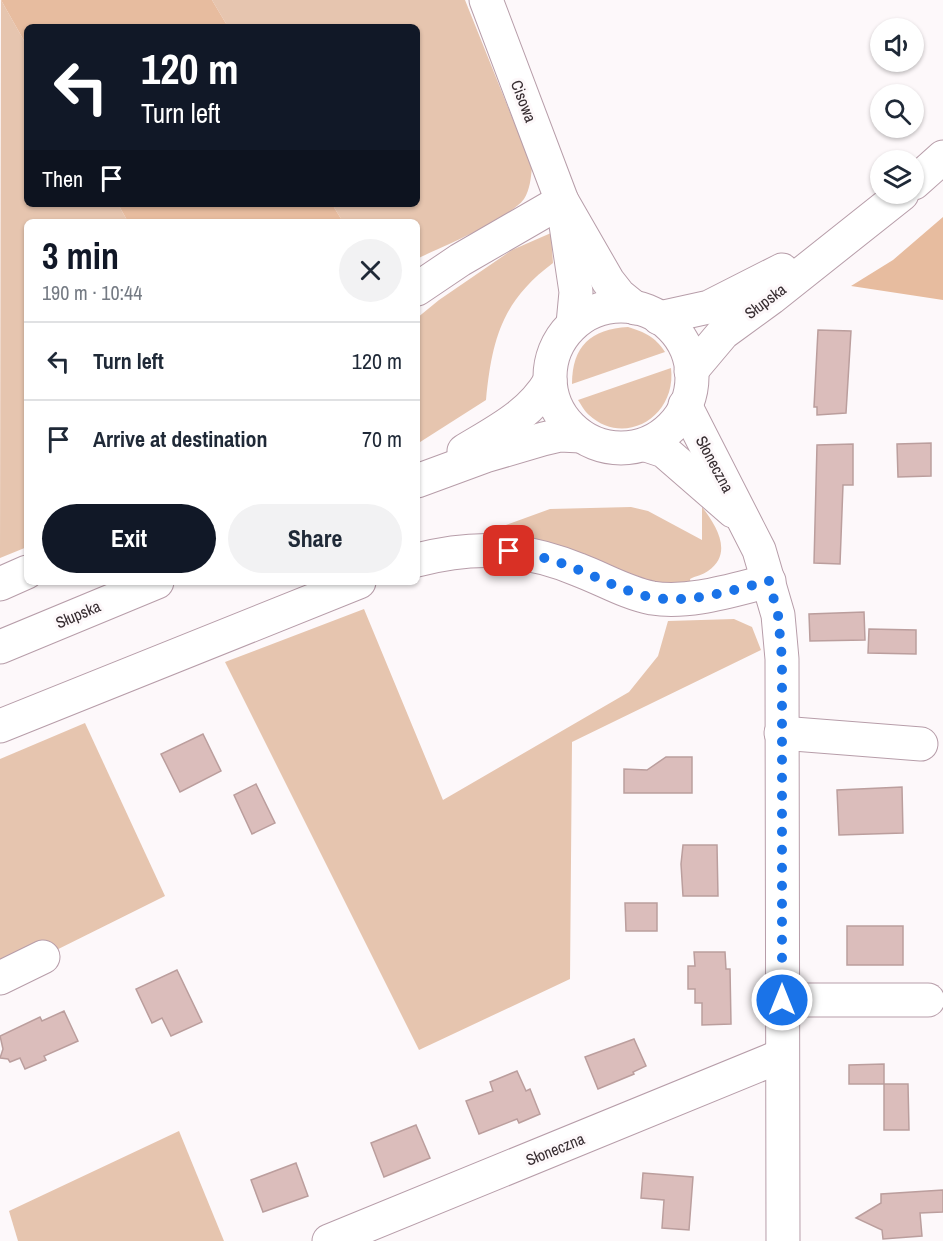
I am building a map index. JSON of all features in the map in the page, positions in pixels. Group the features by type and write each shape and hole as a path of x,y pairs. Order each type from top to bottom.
{"street":[{"name":"Cisowa","path":"486,0 562,201 608,281 619,295 647,313"},
{"path":"924,174 943,158"},
{"name":"Cisowa","path":"562,201 576,292 573,324"},
{"path":"420,287 460,260 562,201"},
{"name":"Słupska","path":"691,371 723,333 771,298 889,204"},
{"name":"Słupska","path":"647,313 709,307 845,238"},
{"path":"420,478 515,420 539,399 550,381 557,347 573,324 587,314 600,309 647,313 674,329 683,343 691,371 690,393 671,429 646,445 608,446 596,444 581,436 564,422 559,414 550,381"},
{"name":"Słoneczna","path":"685,405 746,522 769,581 778,615 782,659 783,1241"},
{"path":"420,479 543,439 560,435 581,436"},
{"name":"Słoneczna","path":"646,445 664,451 677,461 746,522"},
{"path":"420,559 434,555 486,550 524,552 554,560 621,589 651,598 674,599 701,596 769,581"},
{"path":"0,584 24,573"},
{"name":"Słupska","path":"0,647 150,585"},
{"path":"0,726 351,585"},
{"path":"781,733 921,744"},
{"path":"0,978 43,957"},
{"path":"782,1000 928,1000"},
{"name":"Słoneczna","path":"329,1241 781,1056"}],"shaded area":[{"path":"1,0 24,41 24,207 120,207 126,219 24,219 24,548 0,558"},
{"path":"1,0 212,0 226,24 24,24 24,41"},
{"path":"212,0 465,0 532,167 529,188 524,199 490,224 420,258 420,219 341,219 334,207 420,207 420,24 226,24"},
{"path":"120,207 334,207 341,219 126,219"},
{"path":"943,217 943,300 851,286 893,260"},
{"path":"551,233 553,263 522,292 503,323 492,358 486,400 420,442 420,316 512,250"},
{"path":"628,327 649,336 665,352 572,384 576,359 586,342 604,331"},
{"path":"671,368 671,385 666,400 657,413 646,422 632,427 618,428 603,424 587,413 578,400"},
{"path":"631,507 648,511 702,540 702,507 720,539 720,556 716,564 706,572 690,579 691,585 664,586 465,540 550,509"},
{"path":"364,609 443,800 629,692 658,656 668,621 734,619 752,627 761,650 572,742 570,979 419,1050 225,662"},
{"path":"85,723 165,896 0,978 0,759"},
{"path":"179,1131 224,1241 18,1241 9,1211"}],"building":[{"path":"818,330 851,331 846,413 817,415 817,407 814,407"},
{"path":"931,443 931,476 898,477 897,444"},
{"path":"853,444 853,485 843,485 840,564 814,563 817,445"},
{"path":"864,612 865,640 810,641 809,614"},
{"path":"869,629 916,630 916,654 868,653"},
{"path":"203,734 221,771 180,792 161,754"},
{"path":"666,757 692,757 692,793 624,793 624,769 647,770"},
{"path":"256,784 275,823 252,834 234,795"},
{"path":"902,787 903,833 839,835 837,790"},
{"path":"683,845 717,845 718,896 683,896 681,864"},
{"path":"625,903 657,903 657,931 626,931"},
{"path":"847,926 903,926 903,965 847,965"},
{"path":"694,952 725,952 726,969 730,969 731,1024 702,1025 702,1003 695,1003 695,989 688,989 688,966 695,966"},
{"path":"177,970 202,1022 171,1036 162,1018 152,1023 136,989"},
{"path":"64,1011 78,1041 44,1056 46,1060 25,1069 20,1058 10,1062 8,1059 0,1058 3,1049 0,1036 40,1017 42,1021"},
{"path":"634,1039 646,1066 633,1072 634,1074 598,1089 585,1057"},
{"path":"884,1064 884,1084 849,1084 849,1065"},
{"path":"517,1071 526,1091 530,1089 540,1114 519,1123 517,1119 479,1134 466,1101 493,1091 490,1082"},
{"path":"884,1084 908,1084 909,1130 884,1130"},
{"path":"416,1125 430,1158 384,1177 371,1143"},
{"path":"296,1163 308,1196 263,1212 251,1180"},
{"path":"643,1173 693,1177 689,1230 662,1228 664,1200 641,1198"},
{"path":"943,1190 943,1212 920,1213 922,1236 883,1239 882,1230 856,1218 881,1203 881,1194"}],"route":[{"path":"509,551 524,552 554,560 621,589 651,598 674,599 701,596 769,581 778,615 782,659 782,1000"}]}
